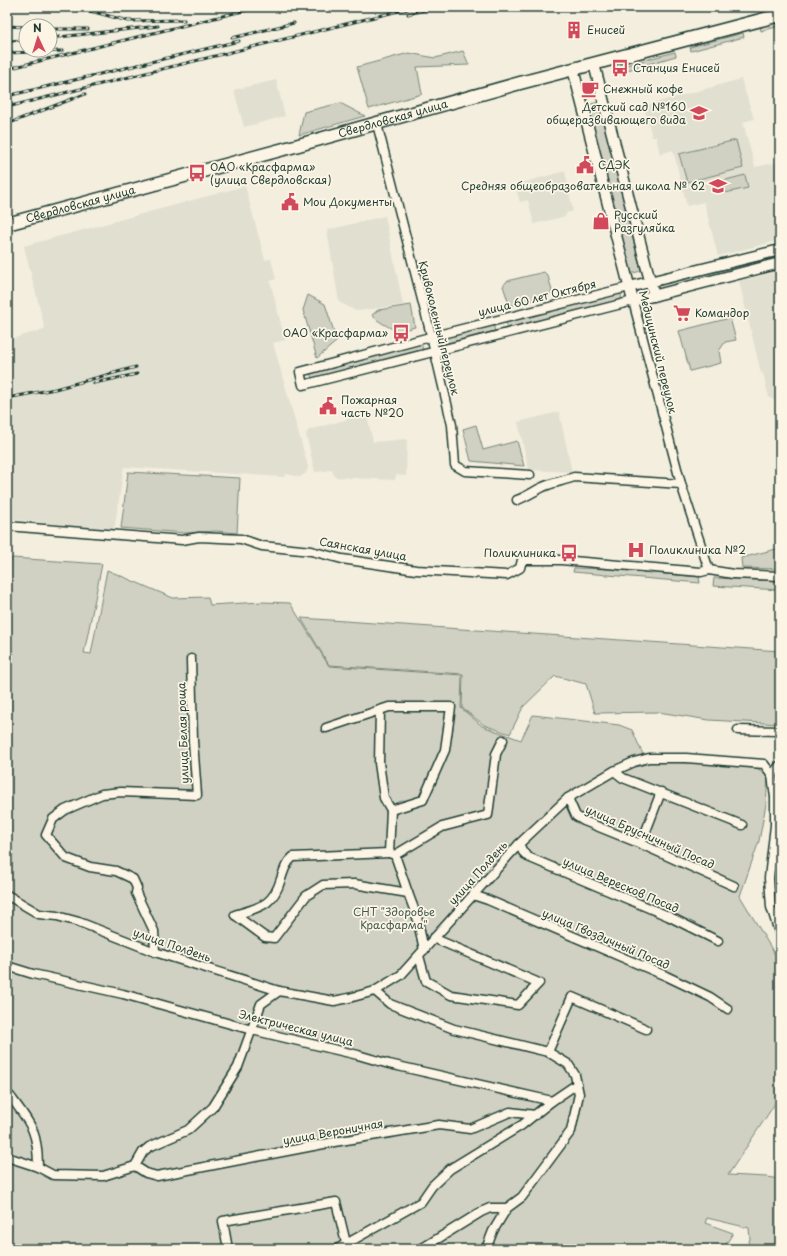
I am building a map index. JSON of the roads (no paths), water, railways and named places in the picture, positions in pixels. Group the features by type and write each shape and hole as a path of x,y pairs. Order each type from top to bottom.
{"highway":[{"name":"Свердловская улица","path":"7,224 377,124 573,69 780,15"}],"main road":[{"name":"Медицинский переулок","path":"594,64 654,296"},
{"name":"Медицинский переулок","path":"573,69 633,302"},
{"name":"улица 60 лет Октября","path":"629,288 780,250"},
{"path":"633,302 780,264"}],"street":[{"name":"Кривоколенный переулок","path":"377,124 452,425 456,465 465,471 530,475"},
{"name":"улица 60 лет Октября","path":"433,352 303,386 300,372 430,337 629,288"},
{"path":"433,352 633,302"},
{"name":"Медицинский переулок","path":"633,302 681,484 709,570"},
{"path":"500,320 505,334"},
{"path":"517,500 527,496 543,486 563,482 574,477 681,484"},
{"name":"Саянская улица","path":"7,526 182,540 199,537 241,539 262,546 311,551 342,559 416,570 507,575 520,568 522,560 561,560 701,572 709,570"},
{"path":"709,570 733,574 780,576"},
{"name":"улица Белая роща","path":"155,952 154,931 136,893 138,888 133,879 116,871 90,867 66,858 46,836 53,818 65,810 102,794 121,792 197,795 193,741 191,659"},
{"path":"326,728 389,707 451,707 445,750 423,800 391,810"},
{"path":"380,710 379,763 384,798 391,810 392,854 417,917 426,981 451,995 518,1005 539,983 433,938"},
{"path":"738,730 780,731"},
{"path":"408,893 354,884 323,885 306,896 274,938 265,937 235,915 264,906 277,892 287,863 293,857 392,854 442,827 488,815 496,754 503,740"},
{"name":"улица Полдень","path":"7,896 39,914 79,922 155,952 279,991 334,1001 375,991 401,975 519,844 568,798 614,771 634,762 649,758 686,758 764,764 772,775"},
{"path":"780,765 772,775 775,797 776,825 769,878 771,907 780,935"},
{"path":"614,771 624,778 742,825"},
{"path":"641,844 661,792"},
{"name":"улица Брусничный Посад","path":"568,798 576,816 584,821 641,844 734,886"},
{"name":"улица Вересков Посад","path":"519,844 523,852 528,857 668,916 718,941"},
{"name":"улица Гвоздичный Посад","path":"473,896 488,900 666,976 710,997 728,1009"},
{"name":"Электрическая улица","path":"7,966 33,974 136,998 252,1030 404,1068 552,1101"},
{"path":"7,1157 38,1167 53,1175 103,1176 135,1166 143,1152 149,1147 188,1130 213,1108 238,1067 262,1004 279,991"},
{"path":"375,991 390,1004 454,1029 548,1052 568,1064 575,1075 579,1094 571,1131 522,1197 507,1208 493,1231 486,1249"},
{"path":"548,1052 572,997 646,1029"},
{"path":"337,1249 421,1202 432,1186 450,1169 522,1125 552,1101 577,1084"},
{"path":"7,1097 10,1096 31,1125 36,1138 38,1167"},
{"name":"улица Вероничная","path":"135,1166 146,1173 157,1176 334,1142 439,1125 470,1129 510,1112 535,1115"},
{"path":"228,1249 223,1220 336,1202 346,1243"},
{"path":"421,1249 481,1212 490,1208 507,1208"}],"railway":[{"path":"75,7 128,21 184,20"},
{"path":"7,69 259,7"},
{"path":"7,107 415,7"},
{"path":"408,14 437,7"},
{"path":"232,38 294,23"},
{"path":"7,26 18,27"},
{"path":"58,37 158,26"},
{"path":"58,29 88,29"},
{"path":"7,41 18,40"},
{"path":"7,96 239,41"},
{"path":"7,53 62,51"},
{"path":"7,124 85,94"},
{"path":"7,398 55,389 136,367"},
{"path":"94,383 137,374"}],"place":[{"name":"Енисей","path":"574,30"},
{"name":"Станция Енисей","path":"620,68"},
{"name":"Снежный кофе","path":"590,89"},
{"name":"Детский сад №160 общеразвивающего вида","path":"699,113"},
{"name":"СДЭК","path":"585,165"},
{"name":"ОАО «Красфарма» (улица Свердловская)","path":"197,173"},
{"name":"Средняя общеобразовательная школа № 62","path":"718,186"},
{"name":"Мои Документы","path":"290,202"},
{"name":"Русский Разгуляйка","path":"601,221"},
{"name":"Командор","path":"682,313"},
{"name":"ОАО «Красфарма»","path":"401,333"},
{"name":"Пожарная часть №20","path":"328,406"},
{"name":"Поликлиника №2","path":"636,550"},
{"name":"Поликлиника","path":"569,553"}],"park label":[{"name":"СНТ \"Здоровье Красфарма\"","path":"394,918"}]}
